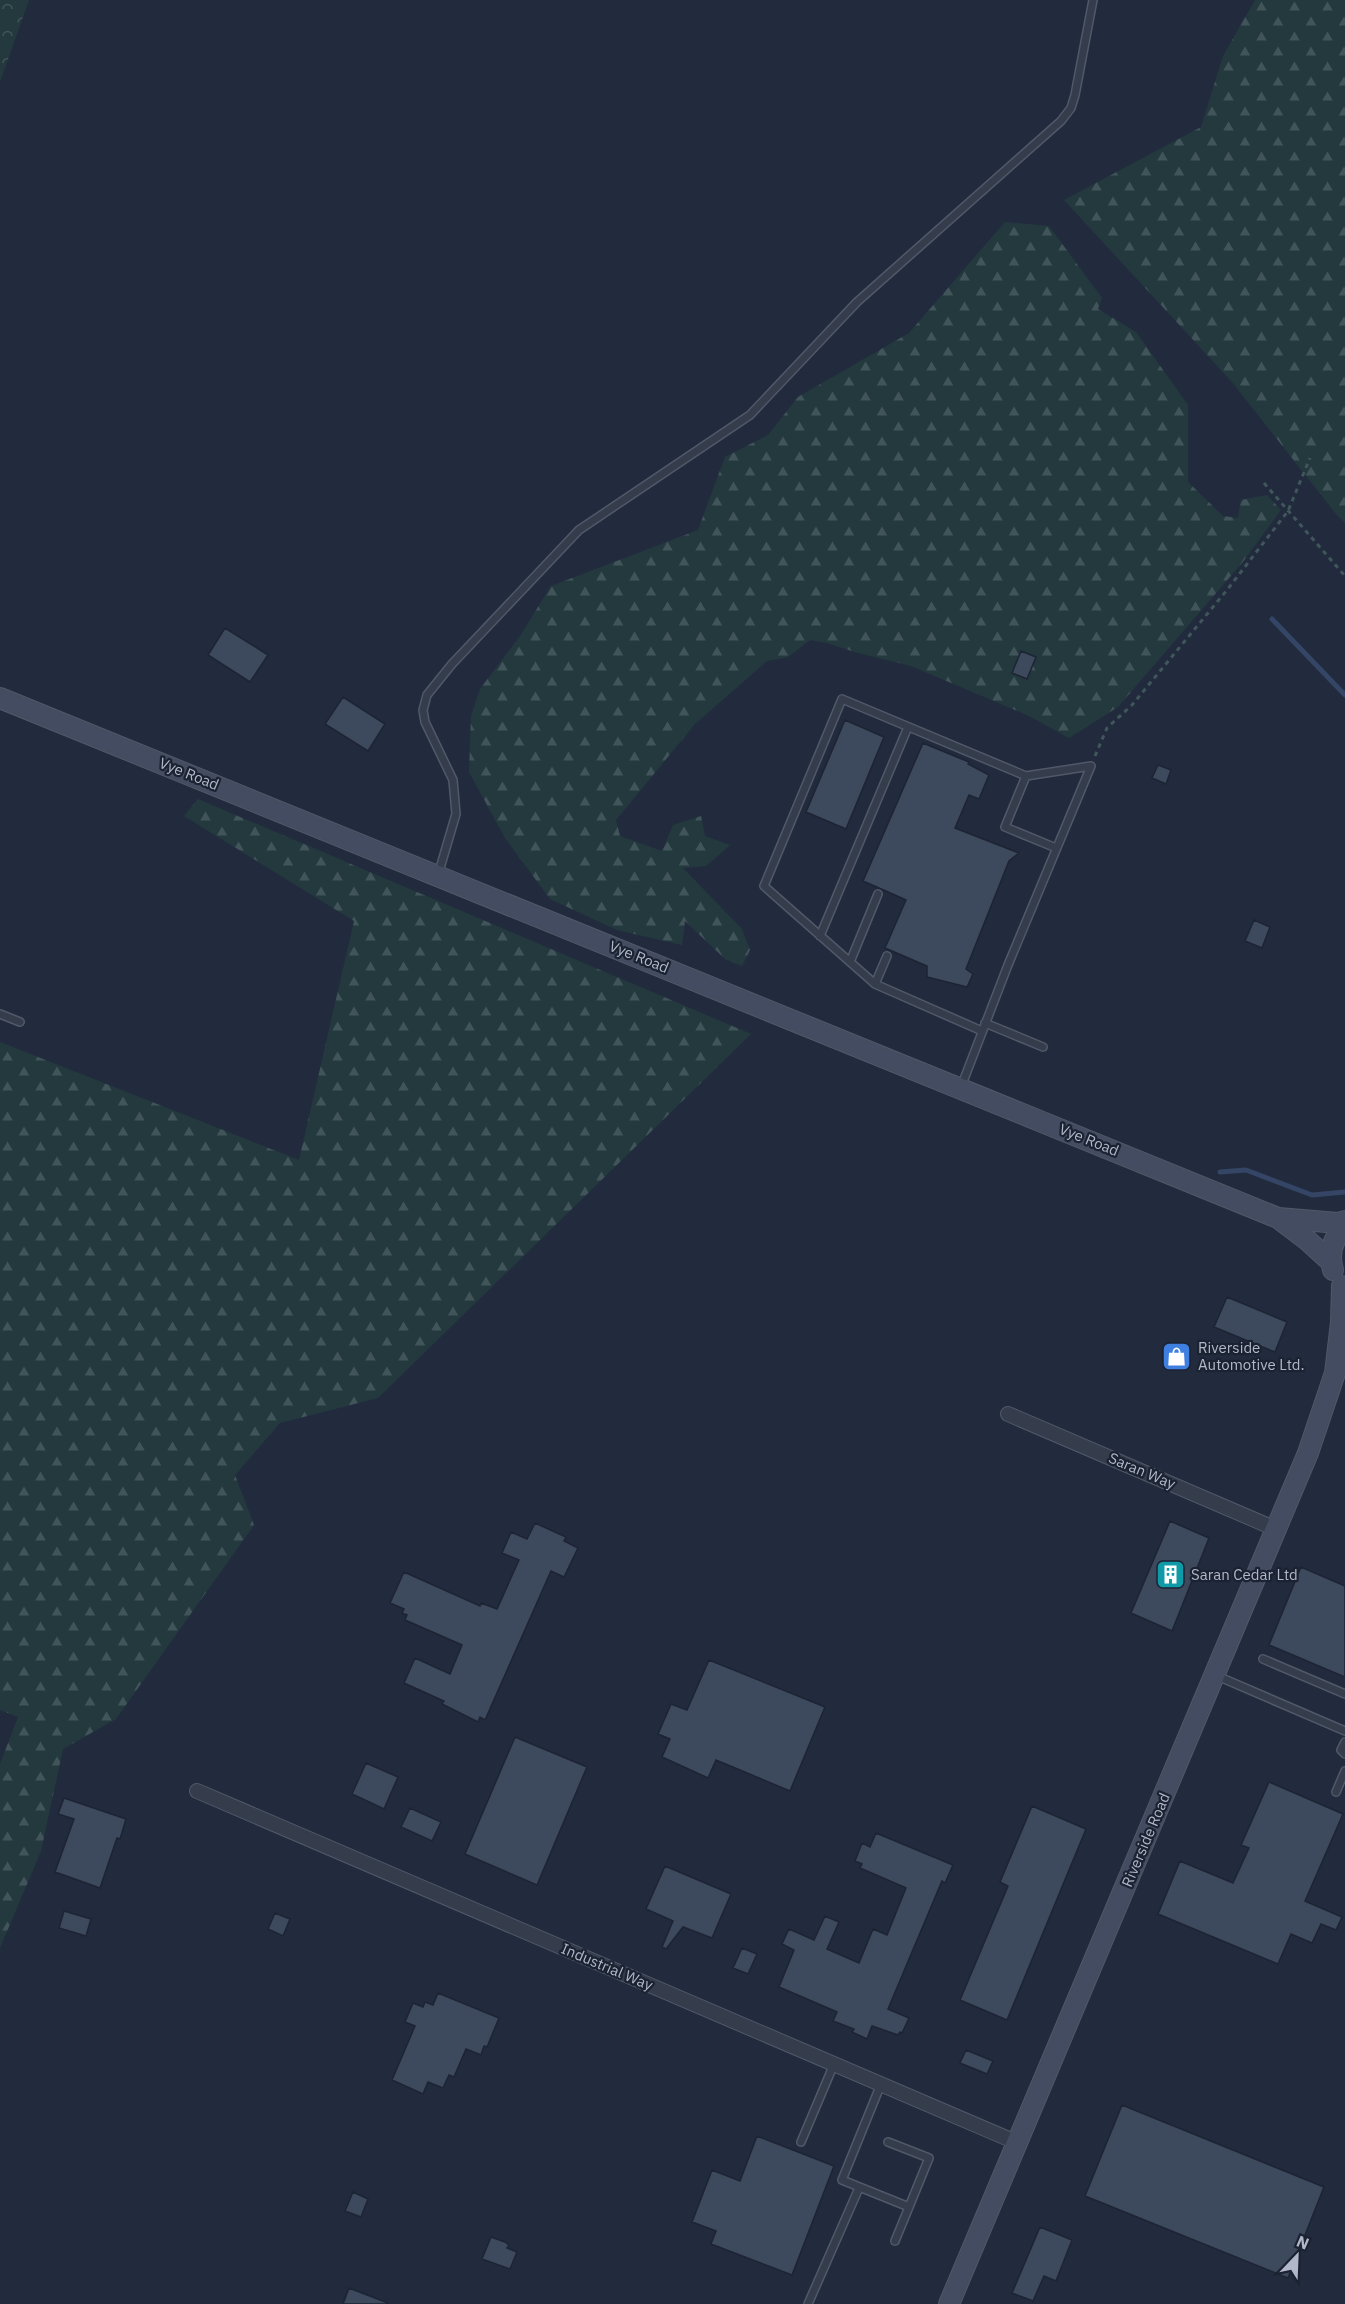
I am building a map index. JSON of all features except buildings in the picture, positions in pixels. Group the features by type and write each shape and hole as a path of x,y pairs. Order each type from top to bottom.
{"main road":[{"name":"Vye Road","path":"0,698 961,1087 1278,1218 1307,1240 1331,1263"},
{"name":"Vye Road","path":"1278,1218 1338,1223 1345,1221"},
{"path":"1343,1288 1331,1263 1332,1247 1338,1233 1345,1226"},
{"name":"Riverside Road","path":"1335,1373 1343,1288"},
{"name":"Riverside Road","path":"950,2304 1308,1453 1335,1373 1345,1355"}],"street":[{"name":"Saran Way","path":"1008,1414 1276,1529"},
{"name":"Industrial Way","path":"197,1791 1018,2143"}],"lane":[{"path":"438,875 456,814 453,780 425,722 423,710 427,695 452,664 579,530 750,415 857,302 1061,121 1071,108 1075,95 1093,0"},
{"path":"982,1031 875,984 764,886 842,699 1026,776 1091,766"},
{"path":"820,936 908,727"},
{"path":"961,1087 1091,766"},
{"path":"1026,776 1005,828 1056,848"},
{"path":"850,962 878,894"},
{"path":"875,984 887,956"},
{"path":"0,1014 20,1022"},
{"path":"986,1023 1043,1047"},
{"path":"1263,1659 1345,1694"},
{"path":"1215,1675 1345,1731"},
{"path":"1345,1742 1341,1750 1345,1754"},
{"path":"1336,1792 1345,1771"},
{"path":"801,2142 834,2064"},
{"path":"881,2084 842,2180 909,2207"},
{"path":"888,2142 929,2158 895,2241"},
{"path":"808,2304 859,2188"}],"path":[{"path":"1091,766 1107,728 1132,705 1227,590 1288,511 1310,458"},
{"path":"1263,483 1345,576"}],"green space":[{"path":"0,0 29,0 0,82"},
{"path":"1255,0 1345,0 1345,523 1232,382 1064,200 1201,127 1223,56"},
{"path":"1005,222 1049,226 1102,298 1098,309 1136,332 1188,405 1188,482 1223,516 1238,518 1241,500 1267,495 1281,510 1242,563 1118,707 1069,738 1029,716 911,666 827,643 810,640 788,657 767,661 695,724 616,820 620,836 662,851 673,825 701,816 705,836 730,845 706,866 683,868 742,929 750,950 742,966 725,959 685,921 682,945 617,930 550,899 505,838 469,772 471,716 480,689 520,636 551,586 698,530 725,457 768,435 798,397 909,333"},
{"path":"198,799 751,1034 378,1398 280,1423 235,1475 254,1525 116,1719 63,1749 41,1851 0,1948 0,1764 18,1717 0,1710 0,1042 299,1160 354,921 184,816"}],"waterway":[{"path":"1272,619 1345,695"},
{"path":"1220,1172 1246,1170 1312,1195 1345,1192"}],"place":[{"name":"Riverside Automotive Ltd.","path":"1177,1357"},
{"name":"Saran Cedar Ltd","path":"1170,1575"}]}
